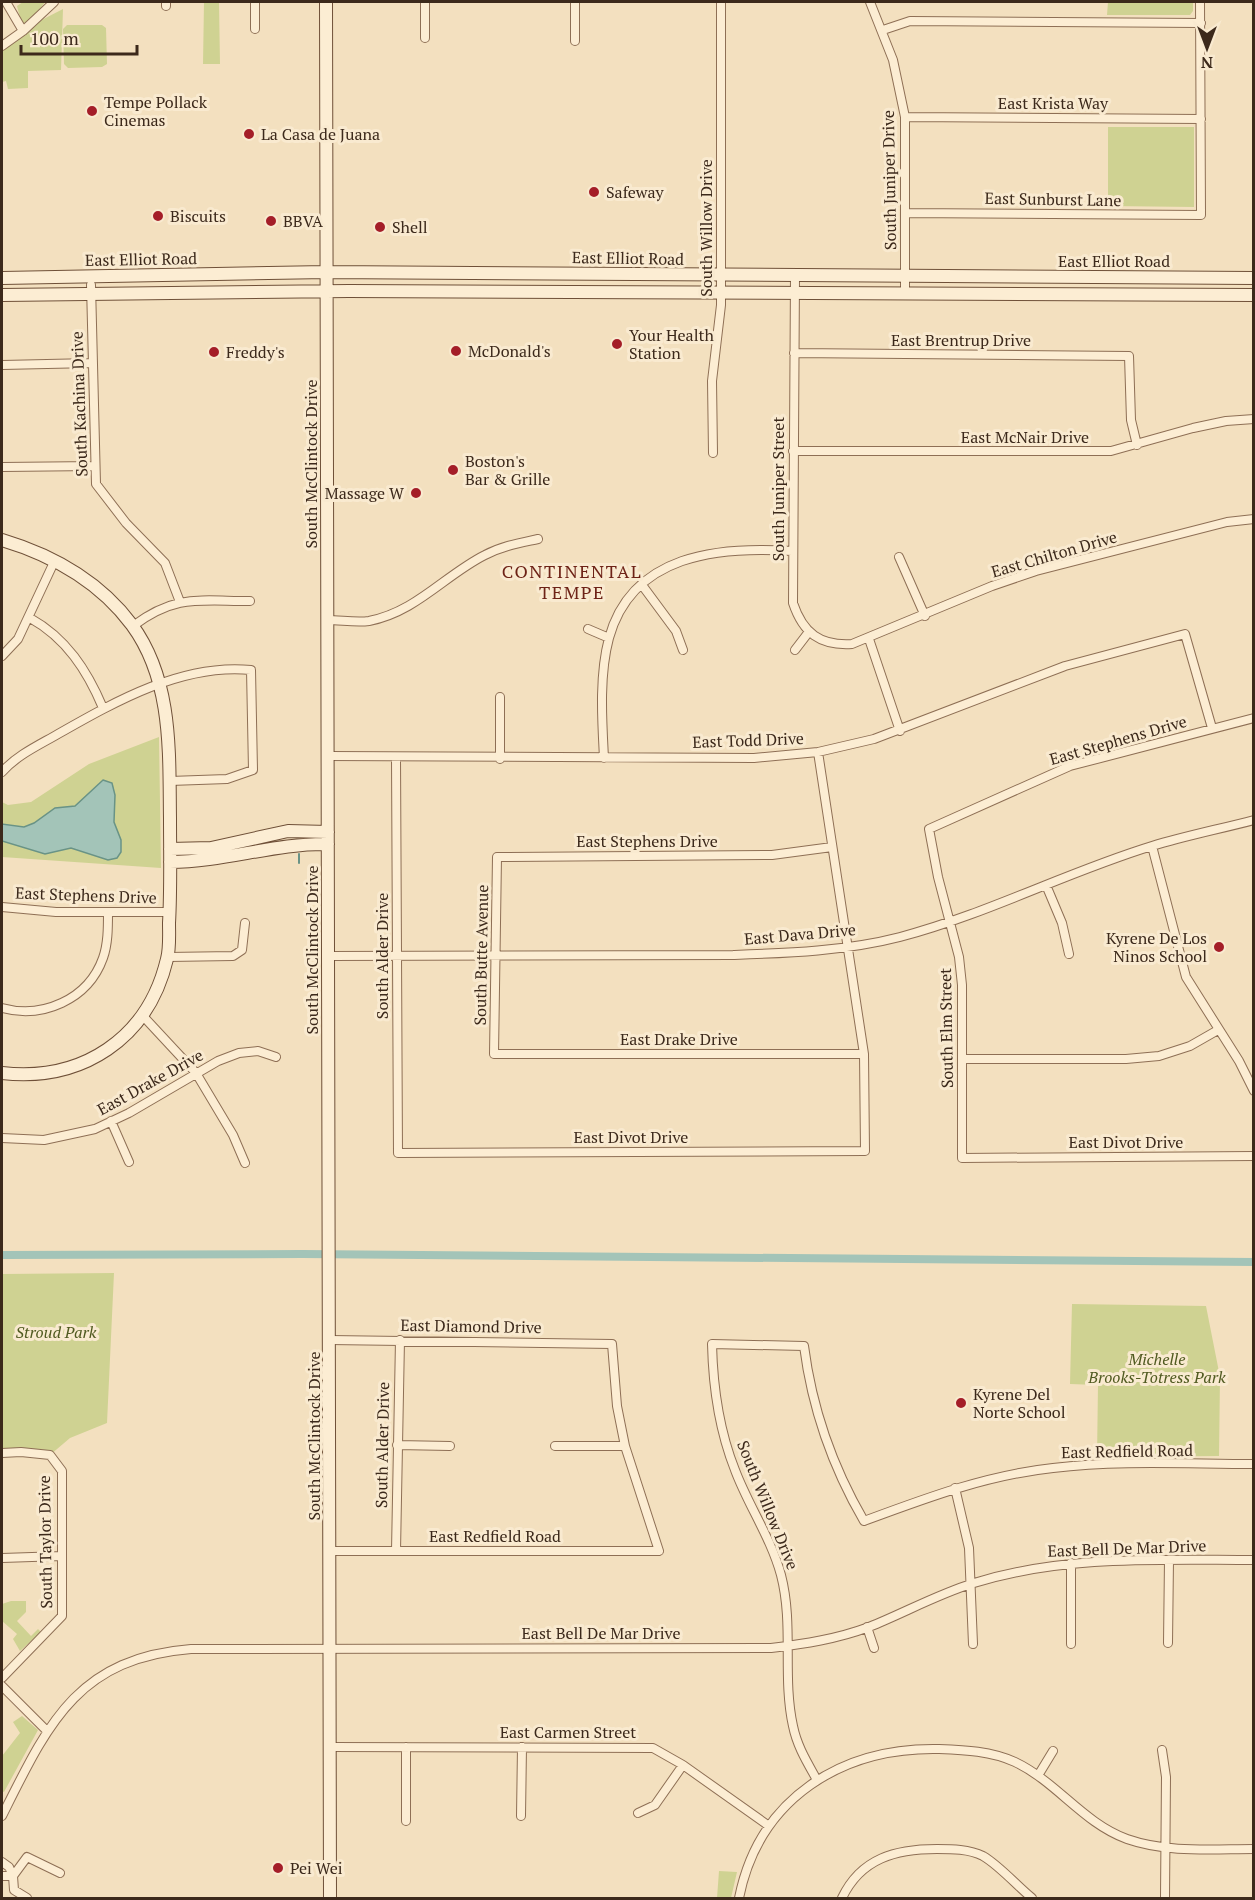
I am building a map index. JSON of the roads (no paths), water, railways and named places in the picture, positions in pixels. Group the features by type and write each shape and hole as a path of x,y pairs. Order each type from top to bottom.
{"main road":[{"name":"South McClintock Drive","path":"326,2 330,1899"},
{"name":"East Elliot Road","path":"2,278 326,272 1254,278"},
{"path":"549,274 561,291"},
{"name":"East Elliot Road","path":"2,294 91,289 1254,295"},
{"path":"2,540 28,547 55,560 85,579 133,626 160,685 166,707 170,781 168,957 160,981 143,1016 124,1037 103,1053 79,1065 46,1074 2,1073"},
{"path":"170,849 211,848 288,831 328,838"},
{"path":"170,862 211,861 288,844 328,838"}],"street":[{"path":"6,2 23,31"},
{"path":"2,46 23,31 54,2"},
{"path":"255,2 255,29"},
{"path":"425,2 425,38"},
{"path":"575,2 575,41"},
{"name":"South Willow Drive","path":"713,453 712,381 720,323 721,292 721,2"},
{"name":"South Juniper Drive","path":"870,2 883,30 902,91 905,117 905,293"},
{"path":"1200,2 1201,119"},
{"path":"883,30 910,21 1201,23"},
{"name":"East Krista Way","path":"905,117 1201,119"},
{"name":"East Sunburst Lane","path":"905,213 1201,216 1201,119"},
{"name":"South Juniper Street","path":"795,276 793,603 798,619 808,633"},
{"name":"South Kachina Drive","path":"91,289 96,484 107,500 165,563 180,602"},
{"name":"East Brentrup Drive","path":"794,353 1129,356 1131,420 1137,445"},
{"path":"2,365 92,363"},
{"name":"East McNair Drive","path":"793,451 1080,453 1111,451 1204,425 1254,419"},
{"path":"2,467 94,466"},
{"name":"East Chilton Drive","path":"869,639 992,586 1036,571 1227,522 1254,519"},
{"path":"327,620 368,621 394,614 416,603 483,556 510,544 538,539"},
{"path":"604,758 603,675 609,638 618,616 642,585 664,568 690,556 717,551 792,551"},
{"path":"898,557 924,616"},
{"path":"2,656 18,639 30,618 55,560"},
{"path":"642,585 676,631 683,650"},
{"path":"133,626 164,606 180,602 250,601"},
{"path":"30,618 49,629 82,664 103,708"},
{"path":"588,629 609,638"},
{"path":"795,650 808,633 835,645 852,644 869,639 900,731"},
{"name":"East Todd Drive","path":"328,756 500,759 754,758 818,752 900,731 1065,666 1185,634 1212,728"},
{"path":"2,772 24,754 103,708 160,685 211,670 252,670 254,770 227,778 170,781"},
{"path":"500,697 500,759"},
{"name":"East Stephens Drive","path":"929,829 1070,766 1254,718"},
{"path":"818,752 864,1054"},
{"name":"South Alder Drive","path":"396,758 398,1154"},
{"name":"East Dava Drive","path":"329,956 733,955 791,953 848,946 897,937 950,922 1152,846 1254,820"},
{"name":"South Elm Street","path":"929,829 959,957 962,985 962,1158"},
{"path":"1152,846 1183,969 1192,990 1239,1061 1254,1091"},
{"name":"East Stephens Drive","path":"497,857 772,855 832,847"},
{"name":"South Butte Avenue","path":"495,1054 497,857"},
{"path":"1046,885 1062,923 1068,954"},
{"name":"East Stephens Drive","path":"2,907 56,912 170,912"},
{"path":"2,1008 34,1012 56,1007 75,996 92,979 103,959 108,938 108,912"},
{"path":"168,957 233,956 242,950 245,923"},
{"path":"143,1016 196,1073 233,1135 245,1163"},
{"path":"962,1059 1126,1059 1160,1056 1190,1046 1218,1030"},
{"name":"East Drake Drive","path":"2,1138 44,1140 87,1131 111,1121 196,1073 238,1053 258,1051 276,1057"},
{"name":"East Drake Drive","path":"495,1054 864,1054"},
{"name":"East Divot Drive","path":"398,1154 865,1151 864,1054"},
{"path":"111,1121 129,1162"},
{"name":"East Divot Drive","path":"962,1158 1254,1156"},
{"name":"East Diamond Drive","path":"330,1340 612,1344 617,1407 625,1446"},
{"name":"South Alder Drive","path":"396,1551 400,1340"},
{"name":"South Willow Drive","path":"817,1780 798,1746 792,1725 788,1612 780,1574 735,1470 721,1425 712,1379 712,1344 804,1346 816,1412 827,1443 864,1521"},
{"path":"397,1445 450,1446"},
{"path":"555,1446 625,1446"},
{"name":"East Redfield Road","path":"330,1551 659,1551 625,1446"},
{"name":"South Taylor Drive","path":"2,1453 50,1455 62,1471 62,1616 2,1678"},
{"name":"East Redfield Road","path":"864,1521 955,1488 1060,1467 1117,1463 1254,1464"},
{"path":"955,1488 969,1548 973,1583 973,1644"},
{"path":"2,1558 62,1556"},
{"path":"1168,1643 1169,1560"},
{"name":"East Bell De Mar Drive","path":"2,1816 5,1801 46,1730 64,1707 92,1682 117,1666 154,1652 191,1649 790,1646 827,1639 867,1627 973,1583 1037,1567 1071,1563 1254,1560"},
{"path":"1071,1563 1071,1644"},
{"path":"867,1627 874,1648"},
{"path":"2,1686 46,1730"},
{"name":"East Carmen Street","path":"331,1747 653,1748 683,1765 769,1826"},
{"path":"406,1747 406,1821"},
{"path":"521,1816 522,1747"},
{"path":"739,1899 744,1878 769,1826 798,1794 817,1780 850,1762 867,1757 931,1749 994,1754 1039,1774 1098,1825 1144,1845 1167,1848 1254,1849"},
{"path":"1162,1750 1166,1777 1165,1899"},
{"path":"1039,1774 1053,1751"},
{"path":"638,1813 655,1805 683,1765"},
{"path":"842,1899 848,1886 862,1869 886,1855 908,1849 958,1849 983,1857 1032,1899"},
{"path":"13,1876 27,1857 60,1872"},
{"path":"2,1863 9,1867 13,1876 14,1890 27,1899"},
{"path":"2,1876 13,1876"}],"water":[{"path":"103,780 112,783 115,795 114,822 121,840 121,852 117,858 108,860 71,848 45,854 2,841 2,824 24,827 34,823 55,808 75,806"}],"waterway":[{"path":"299,854 299,863"},
{"path":"2,1255 302,1254 1254,1262"}],"place":[{"name":"Tempe Pollack Cinemas","path":"92,111"},
{"name":"La Casa de Juana","path":"249,134"},
{"name":"Safeway","path":"594,192"},
{"name":"Biscuits","path":"158,216"},
{"name":"BBVA","path":"271,221"},
{"name":"Shell","path":"380,227"},
{"name":"Your Health Station","path":"617,344"},
{"name":"McDonald's","path":"456,351"},
{"name":"Freddy's","path":"214,352"},
{"name":"Boston's Bar & Grille","path":"453,470"},
{"name":"Massage W","path":"416,493"},
{"name":"Kyrene De Los Ninos School","path":"1219,947"},
{"name":"Kyrene Del Norte School","path":"961,1403"},
{"name":"Pei Wei","path":"278,1868"}],"district":[{"name":"CONTINENTAL TEMPE","path":"572,581"}],"park label":[{"name":"Stroud Park","path":"56,1332"},
{"name":"Michelle Brooks-Totress Park","path":"1157,1368"}]}
